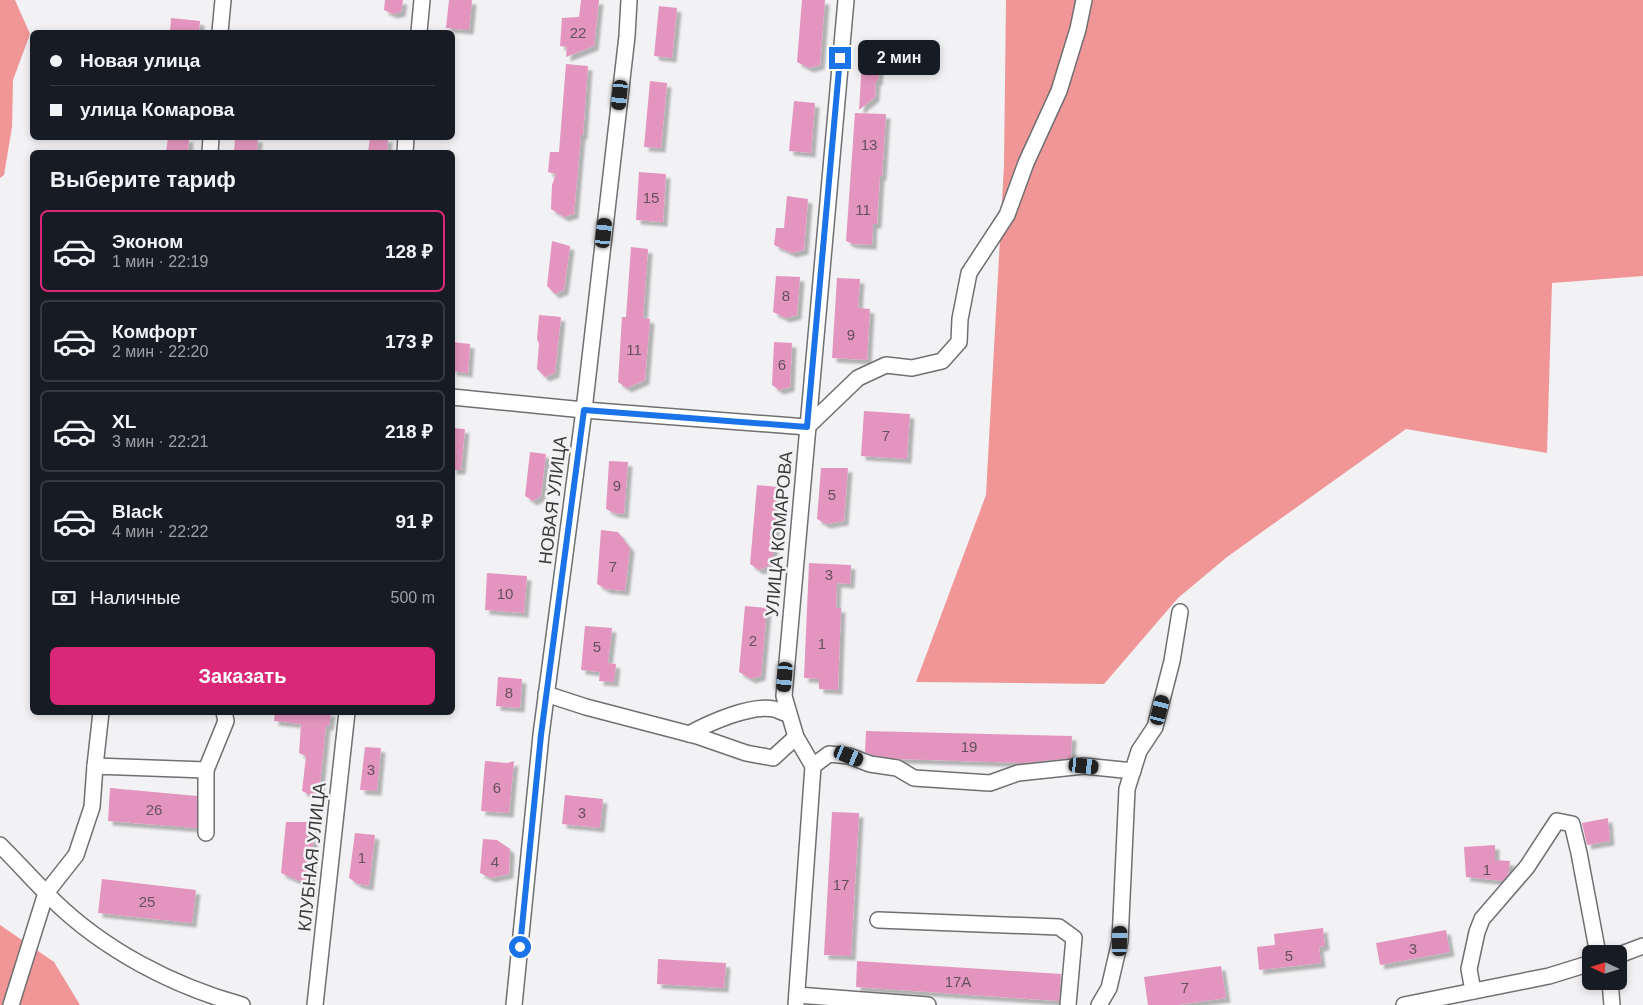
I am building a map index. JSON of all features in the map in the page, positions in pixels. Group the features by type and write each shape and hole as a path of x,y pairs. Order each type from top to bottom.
{"street":[{"path":"220,30 223,0"},
{"path":"418,30 422,0"},
{"name":"НОВАЯ УЛИЦА","path":"514,1005 546,694 584,410 627,36 629,0"},
{"name":"УЛИЦА КОМАРОВА","path":"813,766 796,737 784,696 846,0"},
{"path":"455,397 584,410 807,427 858,378 886,365 912,368 942,362 959,342 960,320 969,272 1007,215 1026,163 1060,91 1084,0"},
{"path":"1099,1005 1108,988 1120,941 1127,789 1139,751 1155,727 1172,661 1180,612"},
{"path":"546,694 586,707 689,734 746,753 773,758 796,737"},
{"path":"689,734 706,725 743,711 773,708 788,714"},
{"path":"10,1005 46,893 76,854 92,807 101,715"},
{"path":"206,833 206,770 226,721 225,715"},
{"name":"КЛУБНАЯ УЛИЦА","path":"315,1005 347,715"},
{"path":"928,1005 797,1000 813,766 829,754 849,756 870,764 897,768 914,778 990,783 1018,773 1084,766 1133,771"},
{"path":"95,766 206,770"},
{"path":"1473,991 1469,969 1482,918 1527,867 1545,843 1557,821 1572,824 1596,945"},
{"path":"0,845 46,893 90,932 116,950 212,997 242,1005"},
{"path":"878,920 1059,927 1074,938 1068,1005"},
{"path":"1628,952 1643,946"},
{"path":"1404,1005 1549,976 1582,967"},
{"path":"1611,990 1612,1005"}],"shaded area":[{"path":"0,0 15,0 30,34 13,80 12,127 4,175 0,178"},
{"path":"1006,0 1643,0 1643,276 1552,283 1547,453 1406,429 1227,557 1178,598 1104,684 916,682 986,495 1004,165"},
{"path":"0,925 54,962 80,1005 0,1005"}],"building":[{"path":"385,0 403,0 401,12 393,14 384,10"},
{"path":"449,0 472,0 469,30 446,28"},
{"path":"581,0 599,0 594,46 566,57 567,47 560,46 562,18 579,17"},
{"path":"802,0 825,0 820,65 809,68 797,62"},
{"path":"659,6 677,8 672,58 654,56"},
{"path":"171,18 200,21 199,30 170,30"},
{"path":"863,44 881,45 875,97 859,110"},
{"path":"566,64 588,66 583,135 581,135 574,214 564,217 551,209 552,185 556,174 548,172 550,152 559,152"},
{"path":"650,81 667,83 661,148 644,147"},
{"path":"794,101 815,103 811,153 789,151"},
{"path":"855,113 886,114 877,224 873,224 872,245 853,244 846,241"},
{"path":"168,140 189,140 188,150 166,150"},
{"path":"235,140 258,140 257,150 234,150"},
{"path":"370,140 388,140 387,150 368,150"},
{"path":"639,172 666,174 663,222 636,220"},
{"path":"787,196 808,199 804,250 792,253 774,245 776,228 784,228"},
{"path":"552,241 570,246 564,290 555,294 547,286"},
{"path":"631,247 648,249 643,318 650,319 645,380 627,388 618,382 622,317 626,317"},
{"path":"776,276 800,277 797,315 786,318 773,312"},
{"path":"837,278 860,279 858,308 870,309 867,360 832,358"},
{"path":"539,315 561,317 555,373 545,377 537,369"},
{"path":"455,342 470,344 468,373 455,371"},
{"path":"774,342 792,343 790,387 779,390 772,385"},
{"path":"864,411 910,414 907,459 861,456"},
{"path":"455,428 465,429 461,470 455,470"},
{"path":"530,452 546,454 541,496 533,501 525,496"},
{"path":"609,461 628,462 624,514 614,513 606,509"},
{"path":"821,468 848,468 844,521 826,524 817,519"},
{"path":"757,485 779,487 772,565 759,570 750,564"},
{"path":"601,530 618,532 630,548 625,591 606,589 597,584"},
{"path":"809,563 851,565 850,584 837,583 836,608 841,608 838,690 819,689 819,679 804,678"},
{"path":"487,573 527,576 524,613 485,610"},
{"path":"745,606 767,608 761,676 751,679 739,672"},
{"path":"585,626 612,628 608,663 616,664 614,682 599,681 600,672 581,670"},
{"path":"498,677 522,679 520,708 496,706"},
{"path":"275,715 331,715 329,726 326,726 319,794 310,795 302,791 306,756 299,753 301,724 274,721"},
{"path":"866,731 1072,736 1071,758 1022,763 897,759 865,752"},
{"path":"365,747 381,748 377,791 360,790"},
{"path":"485,761 507,763 514,761 509,813 481,811"},
{"path":"110,788 197,796 197,828 108,821"},
{"path":"565,795 603,799 600,828 562,824"},
{"path":"832,812 859,813 851,956 824,955"},
{"path":"1608,818 1610,841 1587,845 1582,823"},
{"path":"286,822 315,822 310,878 299,881 281,873"},
{"path":"355,833 375,835 369,886 358,884 349,878"},
{"path":"483,839 497,840 510,849 509,874 491,878 480,873"},
{"path":"1495,845 1495,860 1510,861 1508,875 1503,881 1466,877 1464,847"},
{"path":"102,879 196,890 192,923 98,913"},
{"path":"1323,928 1325,946 1319,947 1321,963 1259,970 1257,947 1275,945 1274,934"},
{"path":"1446,930 1450,952 1380,965 1376,943"},
{"path":"658,959 726,963 724,988 657,984"},
{"path":"857,961 1061,974 1059,1001 856,987"},
{"path":"1221,966 1226,998 1177,1005 1148,1005 1144,977"}],"route":[{"path":"520,947 541,735 584,410 807,427 840,58"}]}
